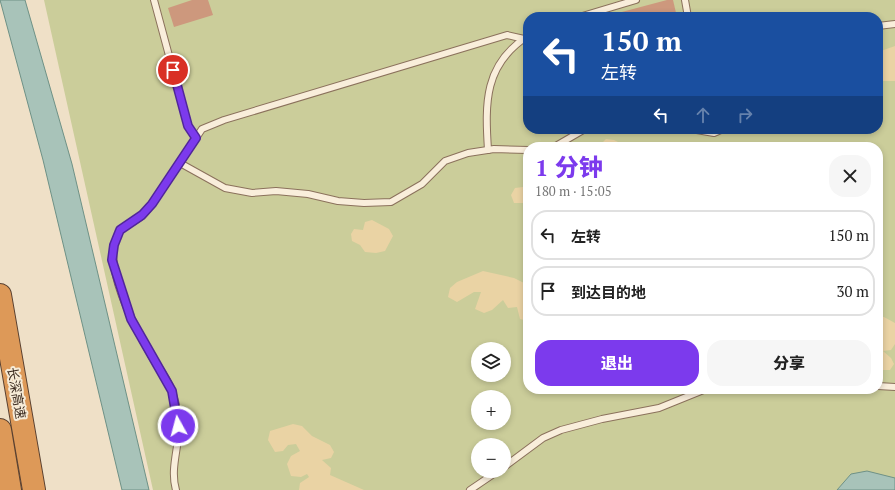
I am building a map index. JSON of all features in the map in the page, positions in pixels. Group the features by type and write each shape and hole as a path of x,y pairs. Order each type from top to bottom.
{"highway":[{"name":"长深高速","path":"0,295 34,490"},
{"name":"长深高速","path":"0,430 10,490"}],"lane":[{"path":"154,0 188,126 196,138"},
{"path":"596,12 636,0"},
{"path":"685,0 687,12"},
{"path":"883,25 895,24"},
{"path":"176,490 174,483 174,465 179,437 177,414 172,391 131,319 112,260 114,245 120,230 142,215 161,192 202,129 224,120 507,35 523,37"},
{"path":"488,150 486,122 487,91 495,70 508,52 523,40"},
{"path":"563,142 576,134"},
{"path":"180,163 225,188 252,193 276,191 308,194 338,201 364,203 391,202 422,184 445,161 468,153 488,150 523,150"},
{"path":"883,386 895,387"},
{"path":"511,462 543,438 561,430 602,419 659,408 694,394"},
{"path":"470,490 488,478"}],"green space":[{"path":"44,0 895,0 895,490 153,490"}],"sand":[{"path":"895,46 895,81 883,81 883,50"},
{"path":"606,139 618,142 603,142"},
{"path":"523,187 523,203 514,203 511,195 515,188"},
{"path":"372,220 389,229 393,236 385,251 376,253 365,252 360,245 352,241 351,234 354,229 363,230 365,222"},
{"path":"483,271 514,278 523,282 523,320 520,319 517,307 508,308 503,300 492,310 484,313 475,309 481,292 474,292 457,302 448,297 450,288 457,282"},
{"path":"883,317 895,323 895,344 891,350 883,351"},
{"path":"883,351 891,358 894,364 890,370 883,370"},
{"path":"293,424 302,426 312,436 330,445 334,452 331,458 322,460 331,468 330,475 364,490 299,490 300,483 309,477 307,474 301,477 291,476 287,464 291,456 300,451 296,444 288,445 283,451 275,452 268,440 270,431"}],"water":[{"path":"0,0 25,0 72,164 149,490 122,490 43,160"},
{"path":"867,471 895,478 895,490 837,490 851,474"}],"building":[{"path":"192,0 208,0 213,15 174,27 168,8"},
{"path":"667,0 673,0 676,12 622,12"}],"route":[{"path":"173,70 188,126 196,138 152,204 142,215 120,230 114,245 112,260 131,319 172,391 178,426"}]}
